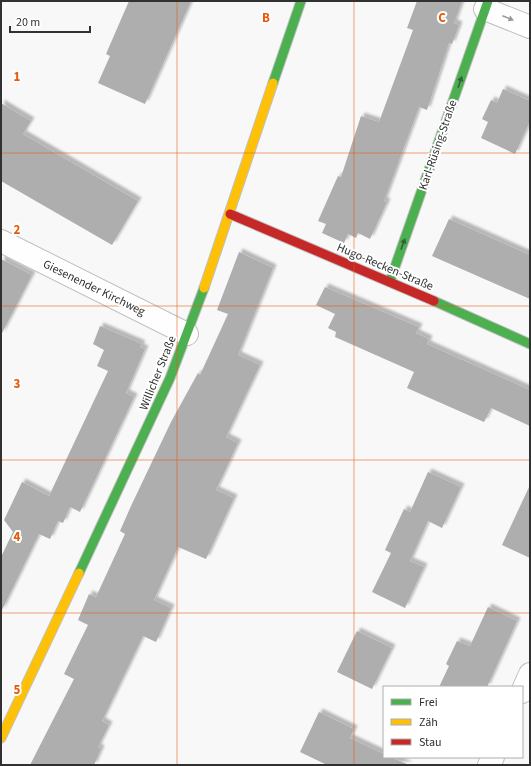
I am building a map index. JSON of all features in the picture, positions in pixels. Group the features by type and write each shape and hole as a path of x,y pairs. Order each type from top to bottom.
{"street":[{"name":"Willicher Straße","path":"1,738 7,712 152,420 187,334 230,214 301,1"},
{"name":"Karl-Rüsing-Straße","path":"390,281 487,5 530,27"},
{"name":"Hugo-Recken-Straße","path":"230,214 390,281 530,344"},
{"name":"Giesenender Kirchweg","path":"1,241 187,334"},
{"path":"523,690 530,674"}],"building":[{"path":"129,1 191,1 145,104 98,83 110,56 106,54"},
{"path":"417,1 462,1 454,23 459,25 452,44 449,43 427,110 419,107 384,201 387,202 370,239 358,233 356,238 348,234 344,243 322,233 326,224 318,221 338,176 341,177 361,116 379,122 413,30 407,28"},
{"path":"503,89 530,101 530,121 515,154 481,138 488,122 482,119 491,100 497,103"},
{"path":"1,103 31,121 23,134 138,201 112,245 1,181"},
{"path":"449,219 530,255 530,299 432,256"},
{"path":"239,252 273,268 238,355 260,365 226,437 238,443 216,490 234,498 206,559 178,547 154,600 171,608 156,642 143,636 102,721 109,725 98,747 101,749 94,765 30,765 74,679 64,674 88,625 78,620 89,594 96,597 125,534 120,531 131,506 171,422 198,373 200,375 228,314 217,310"},
{"path":"1,259 32,275 1,335"},
{"path":"325,287 419,327 416,333 429,339 427,344 530,390 530,426 491,408 484,422 407,388 414,372 335,337 336,332 328,328 335,314 316,305"},
{"path":"100,326 142,344 140,347 145,349 126,393 134,397 80,512 70,507 63,523 58,521 50,539 39,534 1,612 1,557 13,532 4,520 22,482 49,496 108,371 97,366 104,350 93,344"},
{"path":"428,472 461,487 442,528 428,521 410,561 424,567 405,608 372,592 391,553 385,550 404,509 410,512"},
{"path":"530,485 530,558 502,545"},
{"path":"488,607 517,621 487,686 439,686 449,666 446,664 457,641 470,646"},
{"path":"357,631 392,648 372,689 337,672"},
{"path":"319,712 354,729 350,738 383,754 383,758 393,758 409,765 327,765 300,752"}],"traffic: fast":[{"path":"273,83 301,1"},
{"path":"390,281 488,1"},
{"path":"79,573 170,378 204,288"},
{"path":"434,301 530,344"}],"traffic: slow":[{"path":"204,288 273,83"},
{"path":"1,738 79,573"}],"traffic: jam":[{"path":"230,214 434,301"}]}
